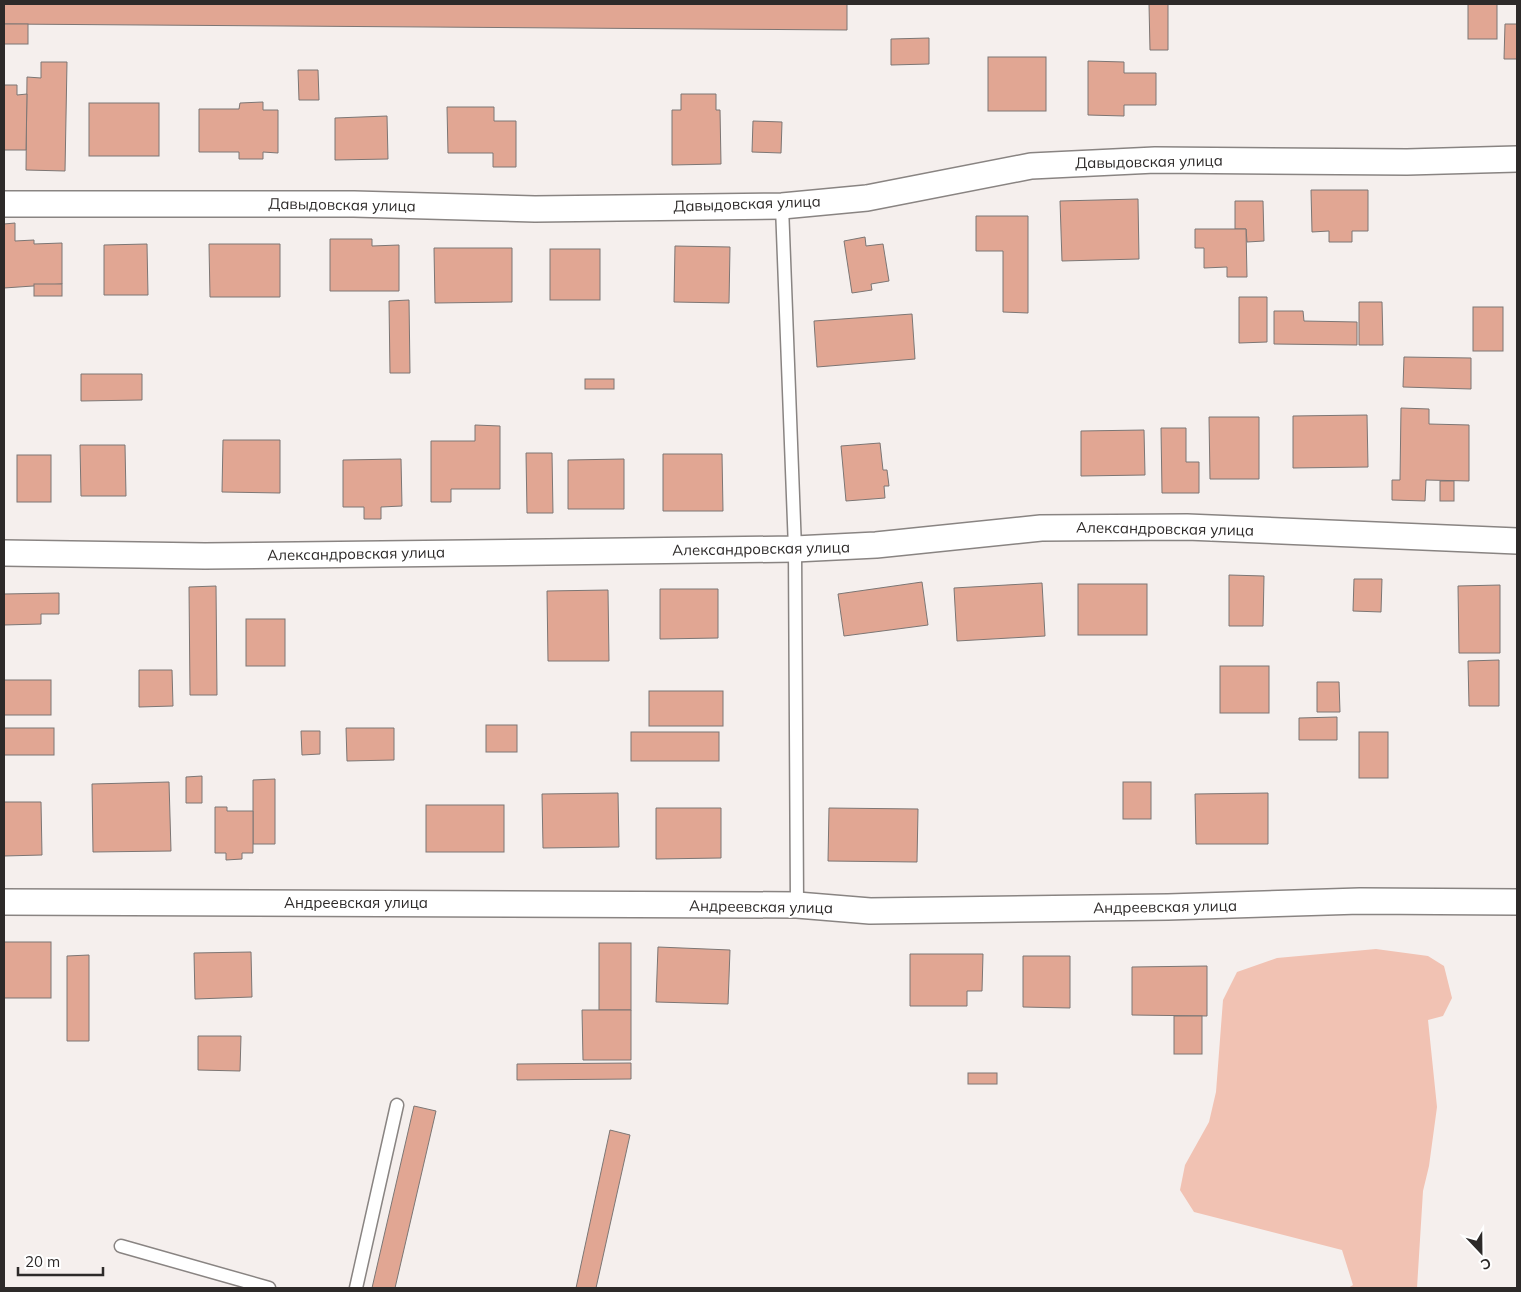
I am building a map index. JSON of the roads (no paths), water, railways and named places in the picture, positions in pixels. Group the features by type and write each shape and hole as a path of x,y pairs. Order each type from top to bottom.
{"street":[{"name":"Давыдовская улица","path":"4,204 354,204 535,209 782,206 867,198 1031,166 1155,160 1407,162 1517,159"},
{"name":"Александровская улица","path":"4,553 204,556 795,550 876,545 1060,528 1187,527 1517,541"},
{"name":"Андреевская улица","path":"4,902 798,905 870,911 1168,907 1360,901 1517,902"}],"lane":[{"path":"782,206 795,550 798,905"},
{"path":"356,1288 396,1105"},
{"path":"121,1246 269,1288"}]}
